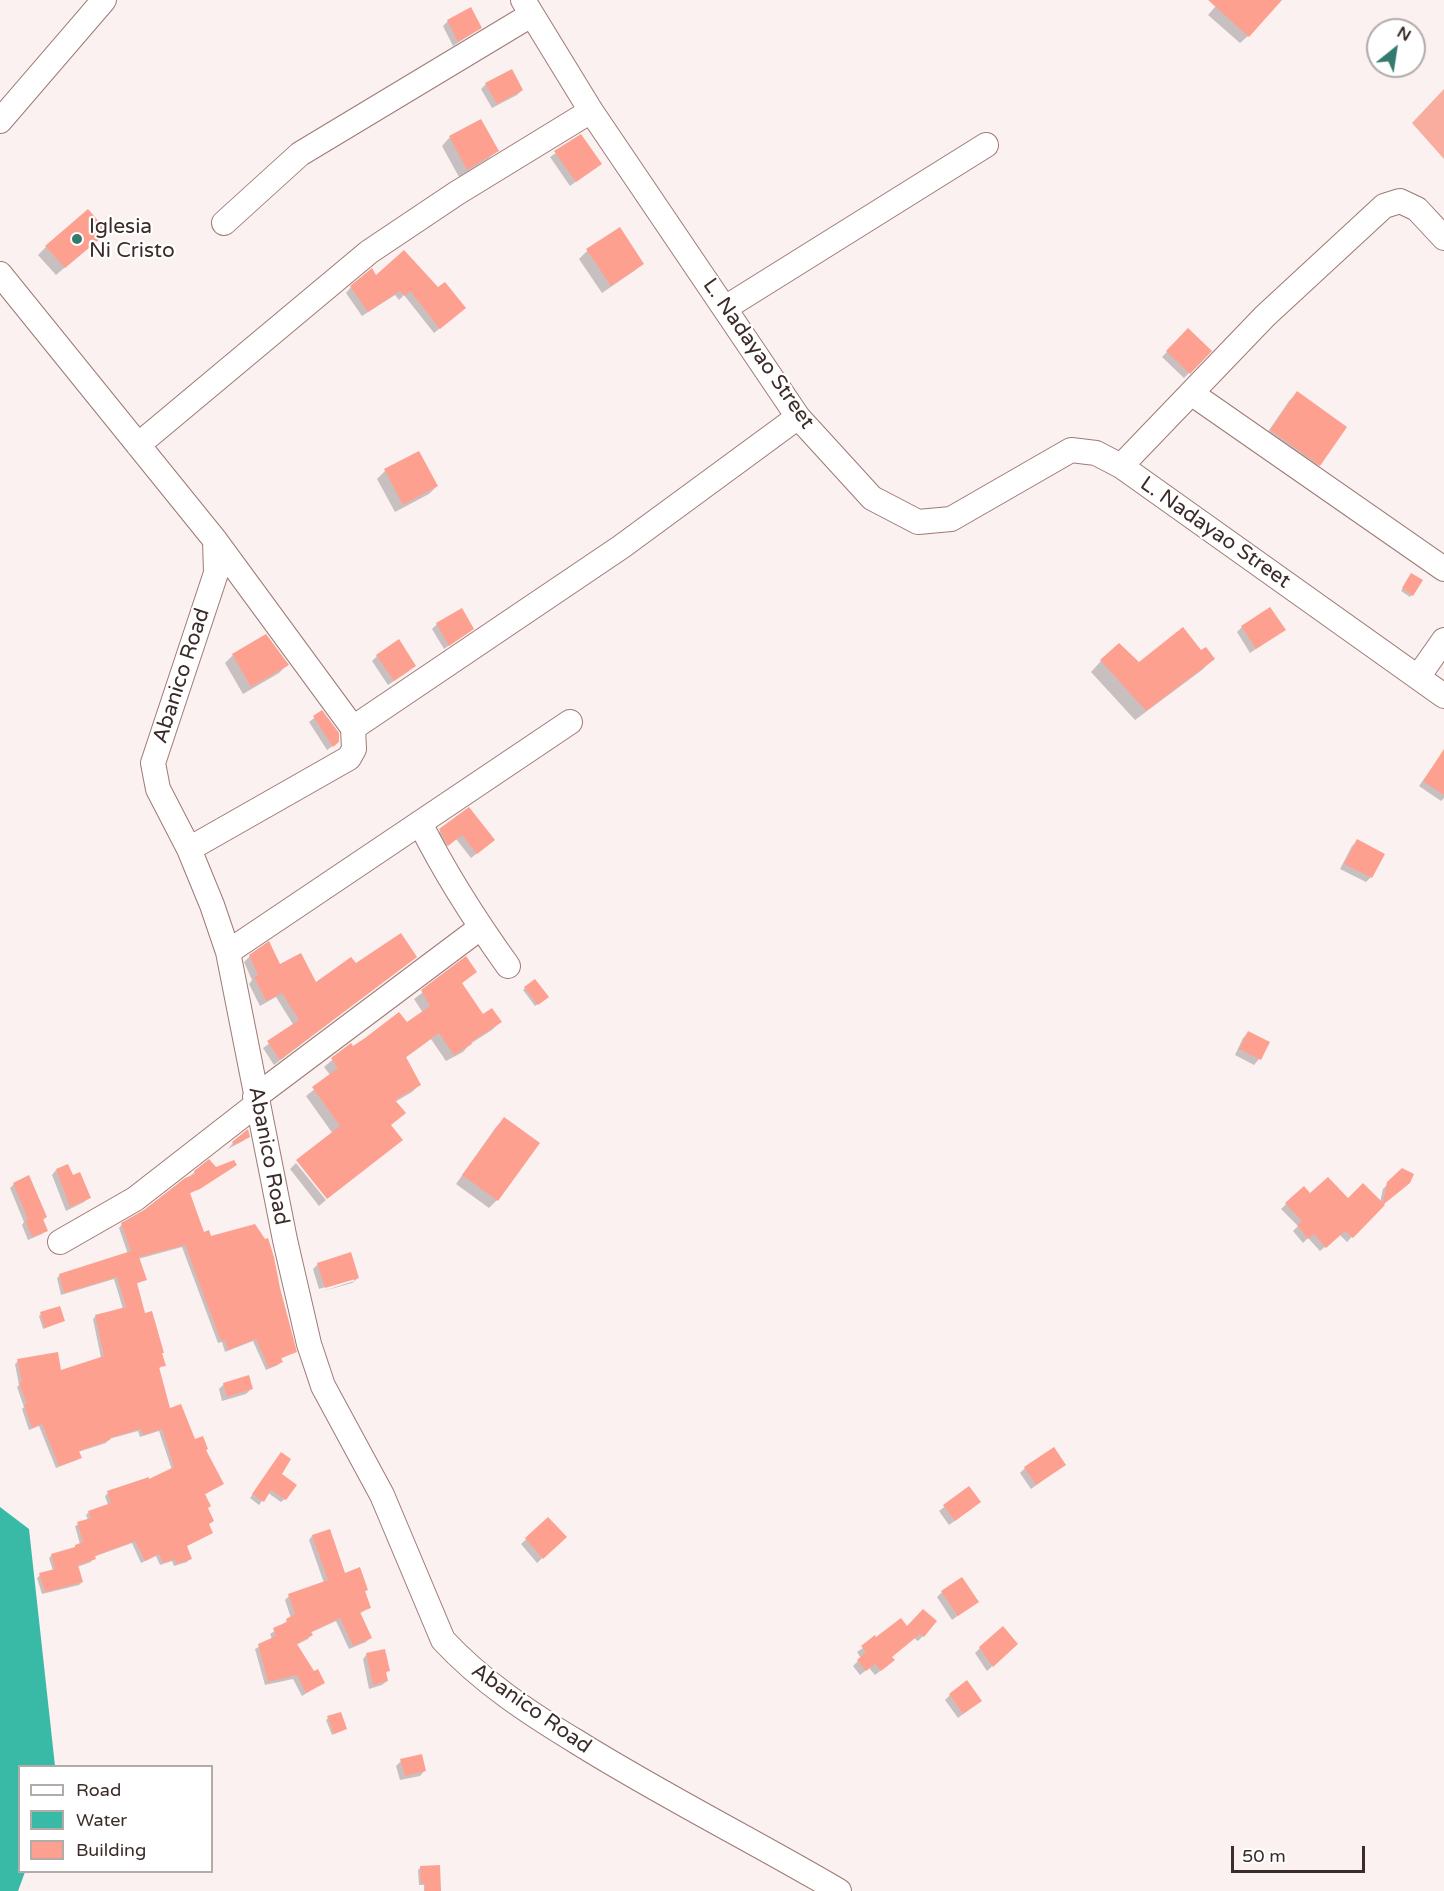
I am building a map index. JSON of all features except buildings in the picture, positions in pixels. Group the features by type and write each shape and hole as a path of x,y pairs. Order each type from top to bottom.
{"street":[{"path":"0,121 97,3"},
{"path":"224,222 300,154 527,7"},
{"name":"L. Nadayao Street","path":"527,7 591,111 798,417 872,498 918,522 951,519 1071,450 1096,453 1121,466 1444,696"},
{"path":"138,445 369,252 457,193 591,111"},
{"path":"725,308 986,145"},
{"path":"1121,466 1264,316 1384,206 1400,201 1417,209 1444,238"},
{"path":"0,274 215,540 353,728 354,749 349,758 189,849"},
{"path":"1191,393 1444,569"},
{"path":"353,728 621,548 798,417"},
{"name":"Abanico Road","path":"215,540 216,573 153,763 158,789 189,849 228,952 287,1252 309,1344 323,1386 382,1495 443,1640 460,1658 529,1713 627,1773 839,1891"},
{"path":"1418,677 1444,640"},
{"path":"228,952 570,722"},
{"path":"420,823 444,872 508,966"},
{"path":"60,1242 135,1199 256,1100 480,928"}],"shaded area":[{"path":"1444,89 1444,159 1412,123"}],"water":[{"path":"0,1507 29,1529 55,1765 18,1765 18,1873 25,1873 18,1891 0,1891"}],"place":[{"name":"Iglesia Ni Cristo","path":"77,239"}]}
